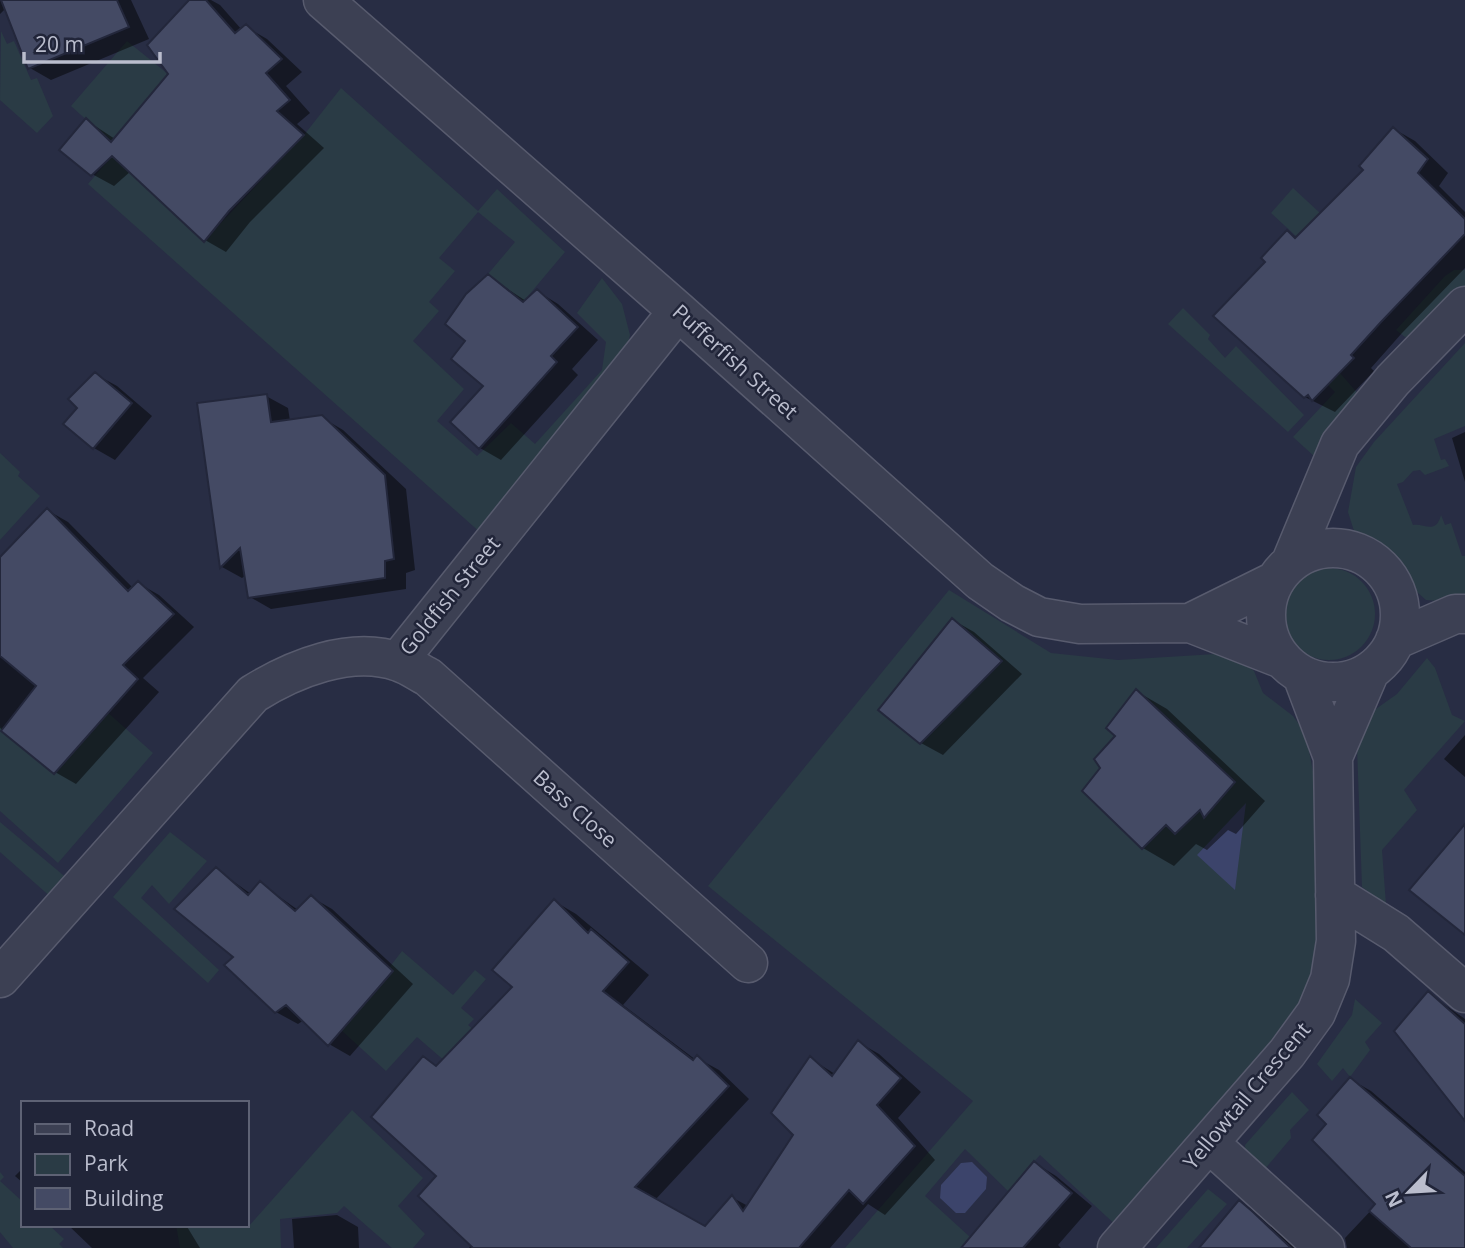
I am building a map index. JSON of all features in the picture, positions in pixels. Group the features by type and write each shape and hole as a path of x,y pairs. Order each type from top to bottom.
{"street":[{"name":"Pufferfish Street","path":"323,0 678,311 980,581 1012,603 1039,617 1080,624 1190,623 1325,682 1348,681 1370,671"},
{"path":"1292,667 1271,641 1266,621 1268,600 1340,444 1354,423 1465,306"},
{"name":"Goldfish Street","path":"0,978 253,694 300,670 345,657 368,656 398,661 678,311"},
{"path":"1328,473 1351,550 1367,557 1392,583 1460,614"},
{"name":"Pufferfish Street","path":"1190,623 1283,572 1309,552 1330,548 1351,550"},
{"path":"1370,671 1385,658 1395,640 1400,611 1392,583"},
{"path":"1395,640 1460,614"},
{"name":"Bass Close","path":"398,661 428,677 748,963"},
{"name":"Yellowtail Crescent","path":"1117,1248 1287,1053 1315,1013 1330,979 1336,941 1333,757 1292,667"},
{"name":"Yellowtail Crescent","path":"1333,757 1370,671"},
{"path":"1335,895 1396,933 1465,993"},
{"path":"1209,1143 1325,1248"}],"green space":[{"path":"1,31 7,44 14,41 31,80 37,78 53,116 37,133 0,100"},
{"path":"127,41 168,74 111,142 71,106"},
{"path":"341,88 478,211 497,189 565,252 523,302 488,274 515,242 478,212 439,258 455,271 429,302 439,311 413,341 464,389 437,421 477,456 511,423 535,444 602,370 606,342 577,313 602,278 622,304 630,335 622,370 482,534 88,184 112,156 204,241 304,135"},
{"path":"1293,188 1400,287 1378,312 1271,213"},
{"path":"1454,270 1465,270 1465,288 1417,335 1405,337 1396,330 1445,276"},
{"path":"1183,308 1210,335 1208,339 1225,358 1236,346 1304,415 1288,432 1168,324"},
{"path":"1465,343 1465,426 1434,439 1441,460 1445,459 1449,466 1425,475 1420,470 1413,471 1403,482 1397,484 1413,525 1436,525 1441,515 1445,525 1451,523 1462,556 1465,556 1465,603 1426,600 1363,544 1354,531 1348,512 1356,467 1374,442"},
{"path":"1340,373 1360,396 1315,457 1293,437 1335,392 1328,385"},
{"path":"0,453 20,472 18,476 40,496 0,540"},
{"path":"1329,568 1347,571 1362,581 1372,596 1375,614 1372,632 1362,647 1347,657 1329,660 1311,657 1296,647 1286,632 1283,614 1286,596 1296,581 1311,571"},
{"path":"949,590 1051,653 1118,660 1232,653 1254,671 1263,693 1293,716 1306,734 1314,777 1320,920 1311,992 1280,1052 1119,1228 1040,1155 1008,1191 965,1149 925,1196 970,1237 962,1248 845,1248 973,1101 708,886"},
{"path":"1427,658 1435,668 1452,715 1465,721 1404,790 1417,810 1382,850 1386,905 1362,887 1357,746 1366,716 1397,694"},
{"path":"96,702 153,753 58,863 0,811 0,726 54,773"},
{"path":"0,822 69,880 53,899 0,852"},
{"path":"170,832 207,861 169,904 152,885 141,898 219,970 208,983 113,897"},
{"path":"402,951 453,995 475,970 486,979 461,1008 474,1019 468,1025 488,1042 511,1118 417,1037 386,1071 341,1030"},
{"path":"1355,999 1382,1023 1365,1042 1370,1050 1350,1077 1343,1068 1332,1081 1317,1064 1352,1015"},
{"path":"1292,1092 1309,1110 1290,1130 1291,1138 1264,1170 1246,1156 1245,1145"},
{"path":"352,1110 423,1178 398,1206 425,1234 413,1248 392,1248 344,1206 337,1213 280,1219 281,1248 180,1248 176,1227 248,1227"},
{"path":"0,1181 21,1200 21,1227 51,1227 64,1239 59,1244 63,1248 13,1248 0,1232"},
{"path":"1208,1189 1227,1204 1187,1248 1156,1248"}],"water":[{"path":"1246,803 1235,890 1197,855"},
{"path":"972,1162 987,1177 986,1189 965,1213 956,1213 940,1198 941,1185 961,1163"}],"building":[{"path":"1,0 117,0 129,27 28,69"},
{"path":"189,0 206,0 235,33 246,24 282,59 266,73 290,100 277,111 304,135 229,211 204,242 112,156 91,176 59,150 86,118 111,142 168,74 147,45"},
{"path":"1393,127 1428,159 1418,173 1465,219 1465,234 1381,322 1351,355 1354,358 1312,401 1308,395 1304,398 1213,316 1265,262 1261,258 1287,230 1295,238 1363,170 1359,166"},
{"path":"488,274 523,302 537,289 578,327 551,356 557,362 479,449 450,422 483,386 451,359 465,341 445,324 466,294"},
{"path":"95,372 132,403 93,449 63,424 77,408 68,399"},
{"path":"267,394 271,422 322,415 385,475 394,559 385,561 385,578 248,598 240,548 220,568 197,403"},
{"path":"47,508 128,591 138,581 174,614 123,665 138,679 54,774 1,731 36,686 0,656 0,557"},
{"path":"952,618 1002,661 920,744 878,710"},
{"path":"1136,689 1235,782 1204,818 1200,810 1175,834 1166,825 1142,849 1082,791 1100,768 1094,759 1115,736 1106,728"},
{"path":"1465,824 1465,935 1409,890"},
{"path":"216,867 248,895 260,881 295,911 311,895 393,971 328,1046 286,1005 275,1013 224,965 233,957 174,909"},
{"path":"554,899 588,933 591,929 629,962 603,991 693,1060 697,1055 729,1086 635,1187 705,1226 732,1195 743,1211 793,1135 771,1113 810,1056 832,1076 858,1040 901,1078 877,1105 915,1146 863,1204 849,1190 799,1248 473,1248 418,1196 436,1176 371,1117 423,1056 436,1066 512,987 492,970"},
{"path":"1428,991 1465,1024 1465,1121 1394,1031"},
{"path":"1350,1077 1465,1176 1465,1248 1411,1248 1369,1211 1375,1204 1312,1140 1326,1124 1317,1115"},
{"path":"1034,1161 1072,1193 1023,1248 961,1248"},
{"path":"1239,1200 1253,1212 1291,1248 1199,1248"}]}
